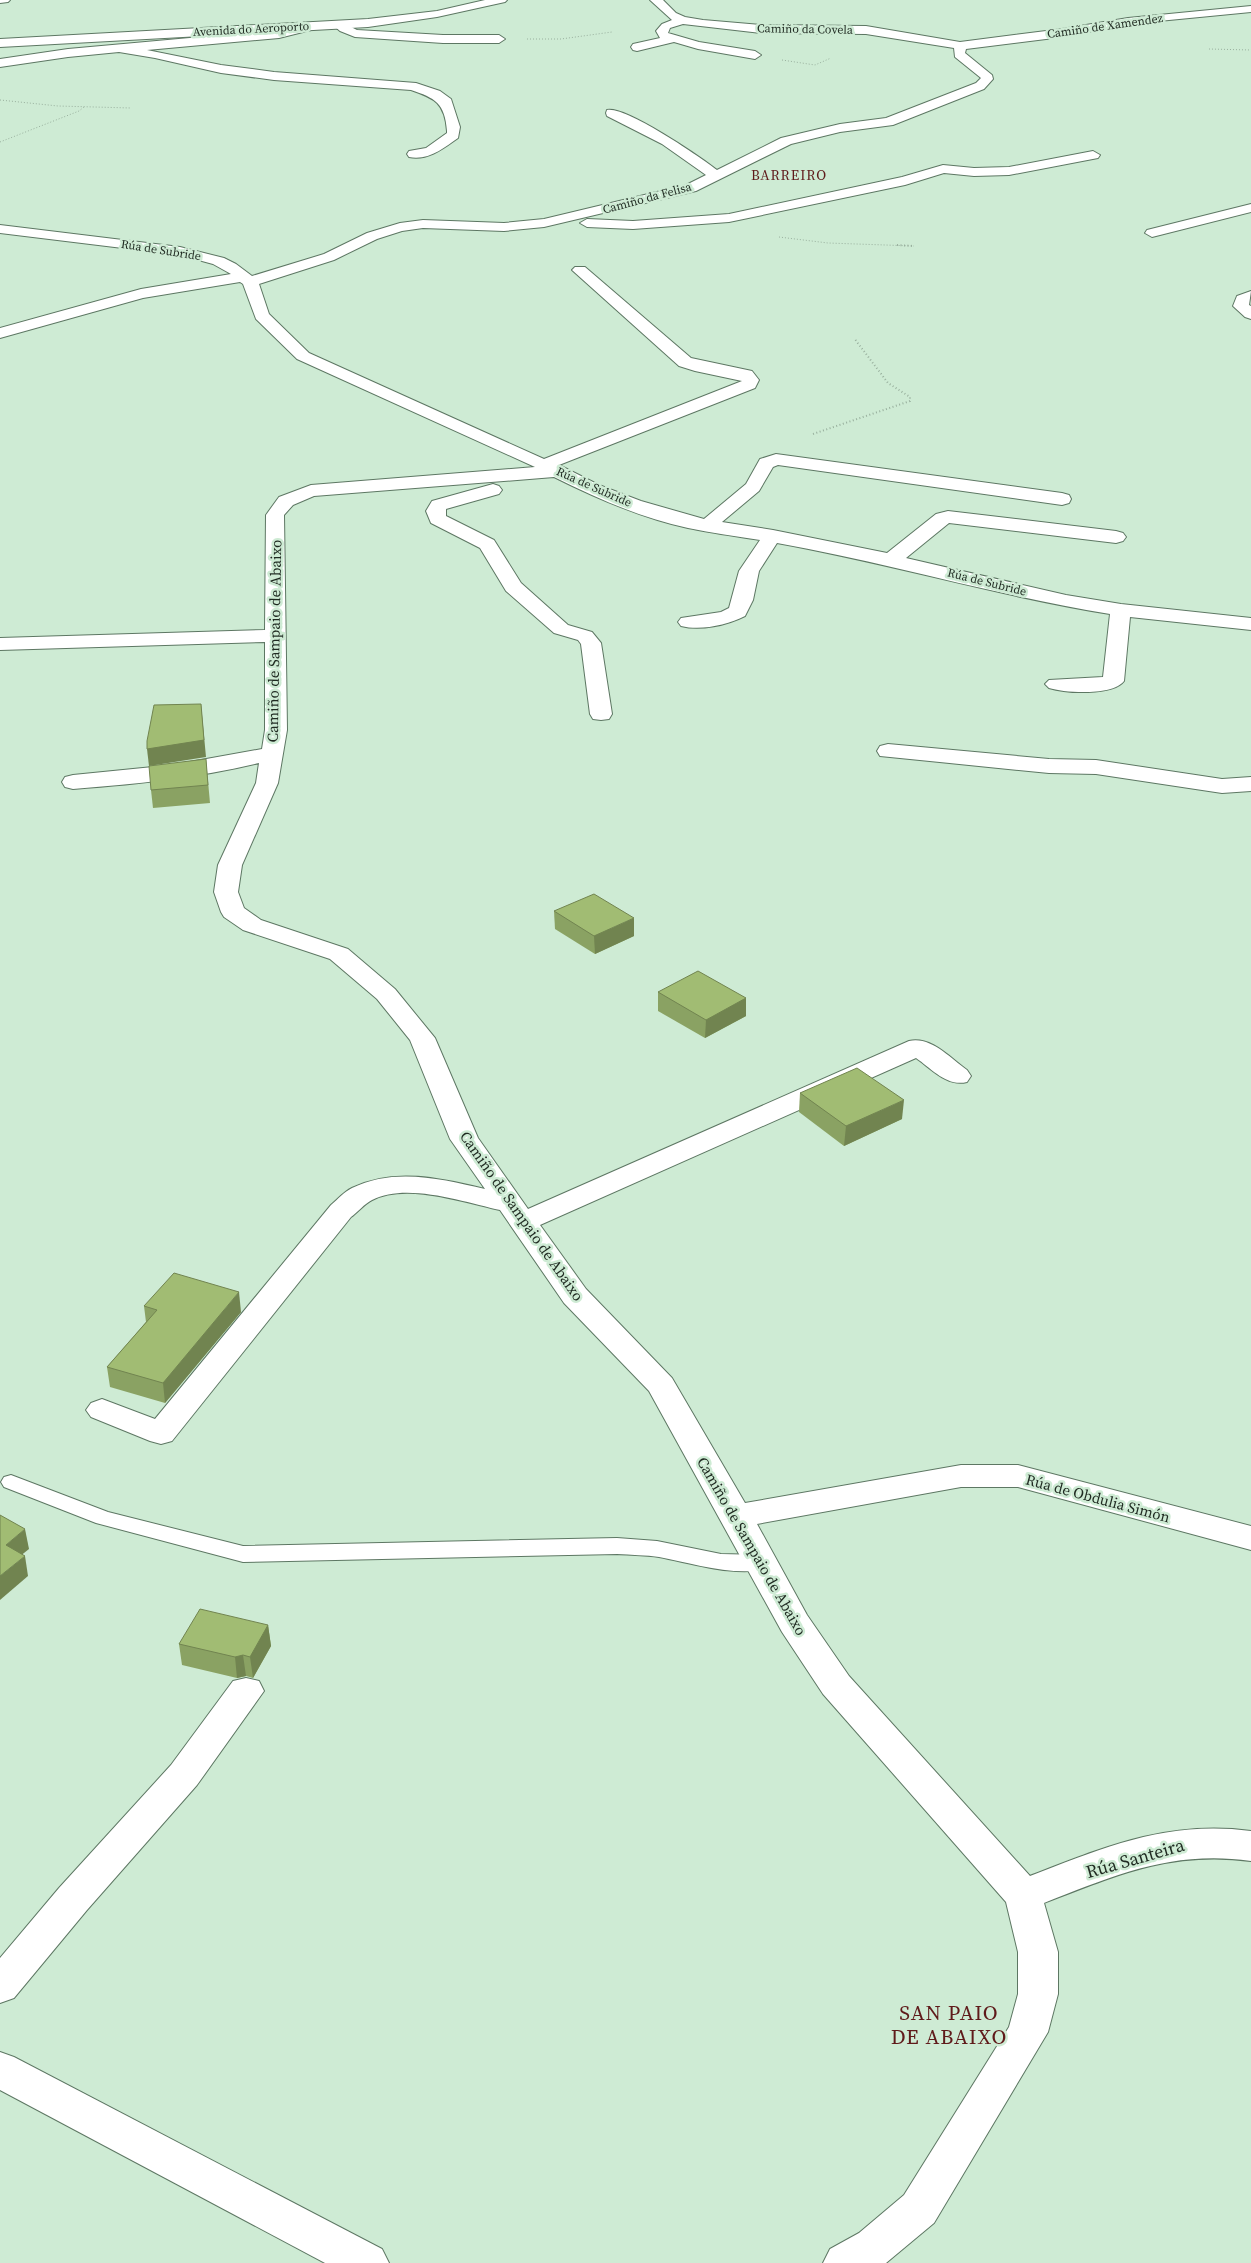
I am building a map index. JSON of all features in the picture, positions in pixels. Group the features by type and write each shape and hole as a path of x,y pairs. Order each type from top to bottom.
{"street":[{"name":"Avenida do Aeroporto","path":"0,43 339,25 399,20 501,0"},
{"name":"Camiño da Covela","path":"656,0 677,22 746,28 866,30 960,46"},
{"path":"1202,2 1248,10"},
{"name":"Camiño de Xamendez","path":"960,46 1062,33 1128,21 1248,10"},
{"path":"677,22 662,31 663,36 755,55"},
{"path":"339,25 355,33 433,38 499,39"},
{"path":"0,63 68,53 279,34 314,26"},
{"path":"714,48 746,28"},
{"path":"637,47 671,39"},
{"name":"Camiño da Felisa","path":"0,333 141,294 246,279 329,257 372,236 400,227 422,224 504,227 568,219 691,188 786,140 840,128 888,122 980,86 988,79 959,54 960,46"},
{"path":"121,48 126,51 155,54 250,73 350,83 406,86 426,90 446,102 448,115 454,127 453,135 430,151 414,154"},
{"path":"612,113 642,127 698,162 716,176"},
{"path":"568,219 578,223 633,225 729,218 905,182 943,169 974,172 1009,171 1093,155"},
{"path":"1152,232 1251,208"},
{"name":"Rúa de Subride","path":"0,229 180,251 214,260 232,268 246,279 262,316 303,356 551,468 593,489 634,505 688,522 773,536 891,560 1027,593 1121,610 1251,624"},
{"name":"Camiño de Sampaio de Abaixo","path":"580,270 685,362 695,366 746,375 751,380 748,384 551,468 514,475 311,491 286,501 275,515 276,730 267,783 230,865 226,892 233,912 252,925 338,954 386,994 422,1038 464,1139 575,1296 661,1385 736,1516 794,1623 836,1685 1023,1896 1038,1952 1038,1994 1028,2032 919,2209 874,2247 846,2263"},
{"path":"1251,296 1244,299 1241,306 1251,314"},
{"path":"708,526 753,487 766,463 776,459 1062,499"},
{"path":"514,475 517,483 514,486 475,494 439,505 435,511 438,519 487,544 513,587 561,629 585,636 591,643 601,714"},
{"path":"891,560 943,518 948,517 1116,537"},
{"path":"688,622 725,618 738,612 744,600 749,571 773,536"},
{"path":"1056,684 1102,685 1113,681 1121,610"},
{"path":"0,644 275,636"},
{"path":"888,751 1049,766 1096,767 1222,786 1251,784"},
{"path":"73,782 148,776 241,762 272,754"},
{"path":"102,1410 160,1433 341,1212 362,1194 392,1184 431,1187 517,1213 918,1047 958,1076"},
{"name":"Rúa de Obdulia Simón","path":"736,1516 884,1488 961,1476 1018,1476 1251,1538"},
{"path":"0,1986 184,1775 246,1691"},
{"name":"Rúa Santeira","path":"1023,1896 1104,1864 1185,1842 1251,1846"},
{"path":"0,2070 367,2263"}],"lane":[{"path":"11,1482 103,1518 243,1554 617,1546 657,1550 721,1562 762,1563"}],"path":[{"path":"499,39 561,39 677,22"},
{"path":"1209,49 1251,50"},
{"path":"755,55 816,65 831,58"},
{"path":"0,100 85,107 131,108"},
{"path":"0,142 85,107"},
{"path":"776,459 778,454 806,437 910,401 910,397 888,383 854,338"}],"building":[{"path":"201,704 204,740 147,749 154,705"},
{"path":"206,759 208,785 151,790 149,766"},
{"path":"594,894 634,918 594,936 554,911"},
{"path":"698,971 746,998 706,1020 658,992"},
{"path":"857,1068 904,1100 846,1126 800,1093"},
{"path":"174,1273 239,1292 163,1383 107,1367 157,1310 144,1306"},
{"path":"0,1515 25,1529 6,1545 25,1556 0,1576"},
{"path":"200,1609 268,1625 250,1657 243,1655 235,1657 179,1644"}],"district":[{"name":"BARREIRO","path":"789,175"},
{"name":"SAN PAIO DE ABAIXO","path":"949,2024"}]}
